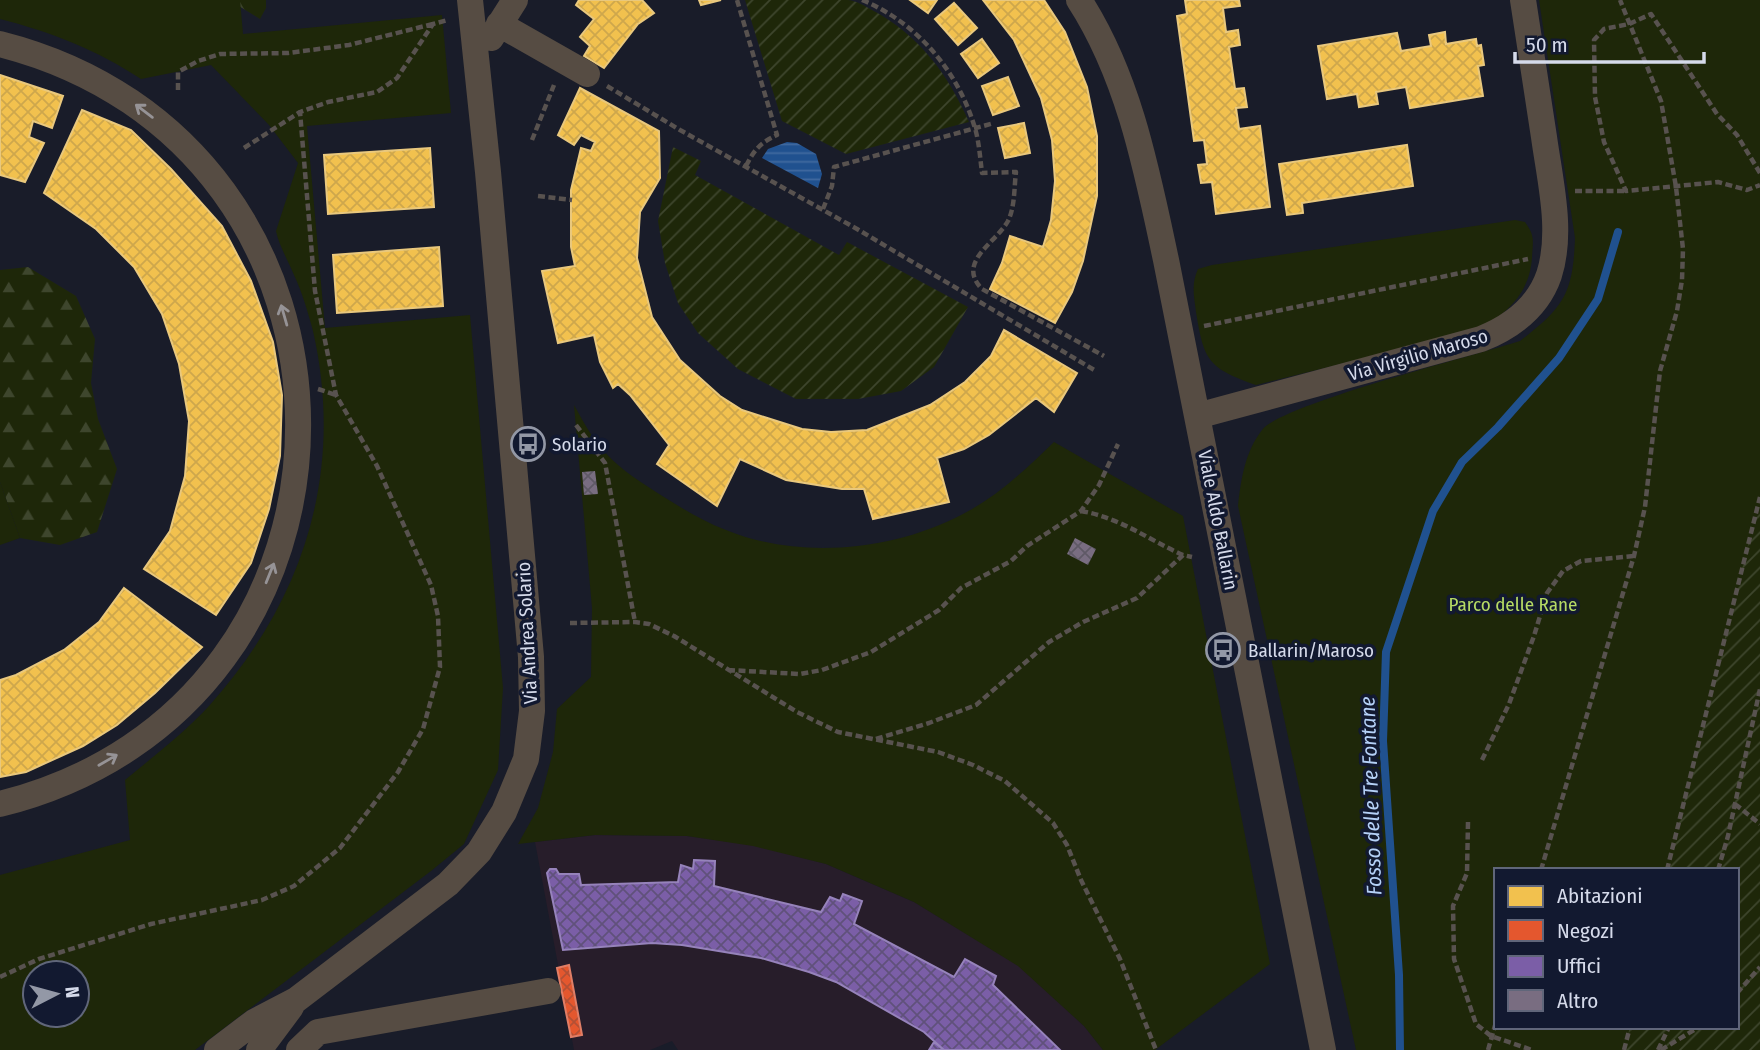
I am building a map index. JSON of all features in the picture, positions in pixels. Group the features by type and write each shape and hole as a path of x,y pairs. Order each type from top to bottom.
{"street":[{"name":"Via Andrea Solario","path":"296,1000 464,869 498,824 526,760 532,711 531,657 470,0"},
{"path":"477,64 515,0"},
{"name":"Viale Aldo Ballarin","path":"1079,0 1105,47 1130,111 1153,200 1322,1050"},
{"name":"Via Virgilio Maroso","path":"1197,416 1451,348 1494,333 1519,318 1534,302 1549,275 1554,227 1523,0"},
{"path":"499,24 587,74"},
{"path":"0,44 65,65 124,97 172,134 213,178 247,228 277,293 295,363 300,418 295,483 280,547 250,615 220,662 169,716 125,750 64,783 0,804"},
{"path":"296,1000 309,1041 548,991"},
{"path":"217,1050 254,1023 296,1000"},
{"path":"259,1050 296,1000"}],"path":[{"path":"737,0 776,135 754,150 746,166"},
{"path":"862,0 895,17 920,37 942,61 968,107 976,128 982,173 1016,172 1012,211 996,238 979,254 972,269 975,283 1104,356"},
{"path":"1542,868 1634,556 1645,507 1660,371 1677,310 1682,280 1683,249 1676,187 1661,101 1619,0"},
{"path":"1626,191 1604,142 1595,97 1594,40 1604,29 1629,24 1651,14 1717,114 1737,135 1760,173"},
{"path":"178,90 178,72 198,61 220,54 288,53 349,45 448,20"},
{"path":"244,148 300,112 328,102 377,92 397,78 433,24"},
{"path":"587,74 823,209 1096,371"},
{"path":"532,140 555,82"},
{"path":"0,977 39,959 151,924 262,900 294,886 340,849 398,772 423,729 440,667 438,616 431,586 377,466 336,395 315,291 300,112"},
{"path":"823,209 832,186 834,167 994,123"},
{"path":"1551,192 1626,191 1718,182 1747,190 1760,185"},
{"path":"538,196 572,200"},
{"path":"1180,331 1553,253"},
{"path":"576,425 605,463 635,622"},
{"path":"727,670 800,674 822,670 872,652 939,610 961,588 1011,561 1027,546 1081,511 1099,485 1118,444"},
{"path":"1667,868 1760,497"},
{"path":"1081,511 1132,526 1158,544 1192,557"},
{"path":"875,740 976,705 1049,642 1083,622 1137,598 1183,555"},
{"path":"1482,760 1509,704 1547,593 1563,572 1581,561 1634,556"},
{"path":"570,623 649,624 674,636 797,712 838,732 938,752 973,765 1004,781 1053,823 1067,845 1120,959 1156,1050"},
{"path":"1719,868 1760,689"},
{"path":"1735,804 1760,824"},
{"path":"1468,822 1467,873 1453,906 1454,959 1476,1024 1492,1037 1532,1050"},
{"path":"1739,991 1760,967"},
{"path":"1488,1050 1494,1029"},
{"path":"1624,1050 1629,1029"},
{"path":"1660,1050 1668,1029"},
{"path":"1660,1050 1696,1029"}],"shaded area":[{"path":"595,835 687,836 753,845 826,864 914,902 1019,966 1084,1026 1103,1050 678,1050 672,1041 650,1050 574,1050 535,842"}],"green space":[{"path":"0,0 240,0 243,34 442,15 451,113 307,126 325,328 470,315 503,688 498,770 464,844 195,1050 0,1050 0,875 130,840 125,780 209,706 242,665 270,623 292,578 309,532 319,484 324,434 322,383 313,331 302,295 276,231 298,163 269,125 211,65 141,79 108,59 37,30 0,19"},
{"path":"229,0 266,0 266,8 260,19"},
{"path":"745,0 848,0 867,7 904,31 930,57 952,88 969,122 846,154 782,121"},
{"name":"Parco delle Rane","path":"1539,0 1760,0 1760,1050 1356,1050 1238,506 1245,466 1256,438 1277,419 1341,394 1520,341 1547,318 1563,298 1572,273 1575,238"},
{"path":"673,147 701,161 695,175 839,255 847,242 968,307 934,367 901,391 858,399 796,399 738,369 698,333 678,303 665,263 658,221"},
{"path":"1515,220 1525,222 1533,238 1526,282 1521,293 1505,311 1474,331 1256,385 1218,367 1206,352 1199,329 1194,295 1194,280 1198,269"},
{"path":"28,267 76,296 95,339 91,383 98,419 117,469 97,532 60,545 20,538 0,482 0,270"},
{"path":"574,405 605,452 641,482 681,508 717,526 754,539 784,545 846,547 876,543 936,527 988,499 1054,442 1183,516 1270,964 1155,1050 1103,1050 1084,1026 1018,966 914,902 826,864 753,846 687,836 595,835 518,844 538,808 553,752 557,709 591,677 592,608"},
{"path":"0,482 20,538 0,545"},
{"path":"1760,497 1760,1050 1624,1050 1629,1029 1739,1029 1739,868 1667,868"}],"water":[{"path":"787,142 797,143 816,154 822,174 818,188 762,158 768,149"}],"building: Abitazioni":[{"path":"579,0 642,0 654,13 638,24 604,68 584,56 590,46 580,37 594,19 576,5"},
{"path":"699,0 721,0 701,5"},
{"path":"910,0 937,0 928,13"},
{"path":"983,0 1044,0 1065,32 1087,87 1097,136 1097,196 1083,261 1072,292 1055,323 990,289 1010,236 1043,247 1051,220 1055,181 1052,140 1041,98 1014,40"},
{"path":"1185,0 1239,0 1240,6 1223,8 1226,32 1238,30 1240,45 1229,47 1235,89 1244,88 1247,107 1236,108 1239,129 1260,126 1270,207 1216,214 1212,182 1201,183 1198,165 1207,164 1204,140 1194,141 1177,16 1187,14"},
{"path":"954,3 977,28 958,45 935,19"},
{"path":"1445,32 1446,44 1476,39 1477,46 1481,45 1484,65 1478,66 1483,96 1410,108 1406,87 1376,92 1378,104 1359,107 1357,94 1327,99 1318,46 1397,33 1401,51 1431,46 1429,35"},
{"path":"982,39 999,63 978,78 961,54"},
{"path":"0,75 63,96 52,128 33,121 29,137 44,143 25,182 0,175"},
{"path":"1008,77 1019,106 993,115 982,86"},
{"path":"580,88 659,131 660,178 640,212 637,258 652,317 680,360 720,396 742,410 802,429 831,432 867,430 930,405 965,382 991,356 1004,330 1077,373 1054,412 1036,398 989,435 964,449 937,458 949,502 873,519 864,489 842,489 786,480 740,459 717,506 657,464 669,445 630,395 618,384 613,388 600,362 594,335 558,343 542,271 575,266 571,247 571,190 581,148 591,151 595,142 581,135 574,145 558,135"},
{"path":"82,110 131,130 171,169 222,226 251,281 273,342 282,395 280,456 269,509 251,563 216,615 144,569 170,531 185,476 189,421 179,364 162,314 134,267 96,229 44,193"},
{"path":"1024,123 1030,153 1005,158 998,128"},
{"path":"1407,145 1413,186 1302,203 1303,213 1287,215 1279,164"},
{"path":"430,148 434,207 328,214 324,155"},
{"path":"439,247 443,306 337,313 333,255"},
{"path":"124,588 202,647 155,693 117,725 83,746 26,772 0,777 0,680 16,675 64,650 99,622"}],"building: Negozi":[{"path":"569,965 582,1035 571,1037 557,968"}],"building: Uffici":[{"path":"694,860 715,861 714,886 821,912 830,897 840,901 843,894 862,901 854,924 954,977 965,959 996,976 993,985 1060,1050 944,1050 924,1032 836,982 761,958 682,945 652,943 563,950 547,873 550,869 556,869 559,874 579,874 581,885 678,882 681,865 693,869"},
{"path":"934,1042 944,1050 929,1050"}],"building: Altro":[{"path":"595,471 598,494 584,495 582,472"},
{"path":"1075,538 1096,549 1088,565 1067,554"}],"waterway":[{"name":"Fosso delle Tre Fontane","path":"1400,1050 1399,975 1383,741 1386,652 1433,511 1462,462 1498,427 1559,358 1598,299 1618,232"}],"place":[{"name":"Solario","path":"528,444"},
{"name":"Ballarin/Maroso","path":"1223,650"}]}
